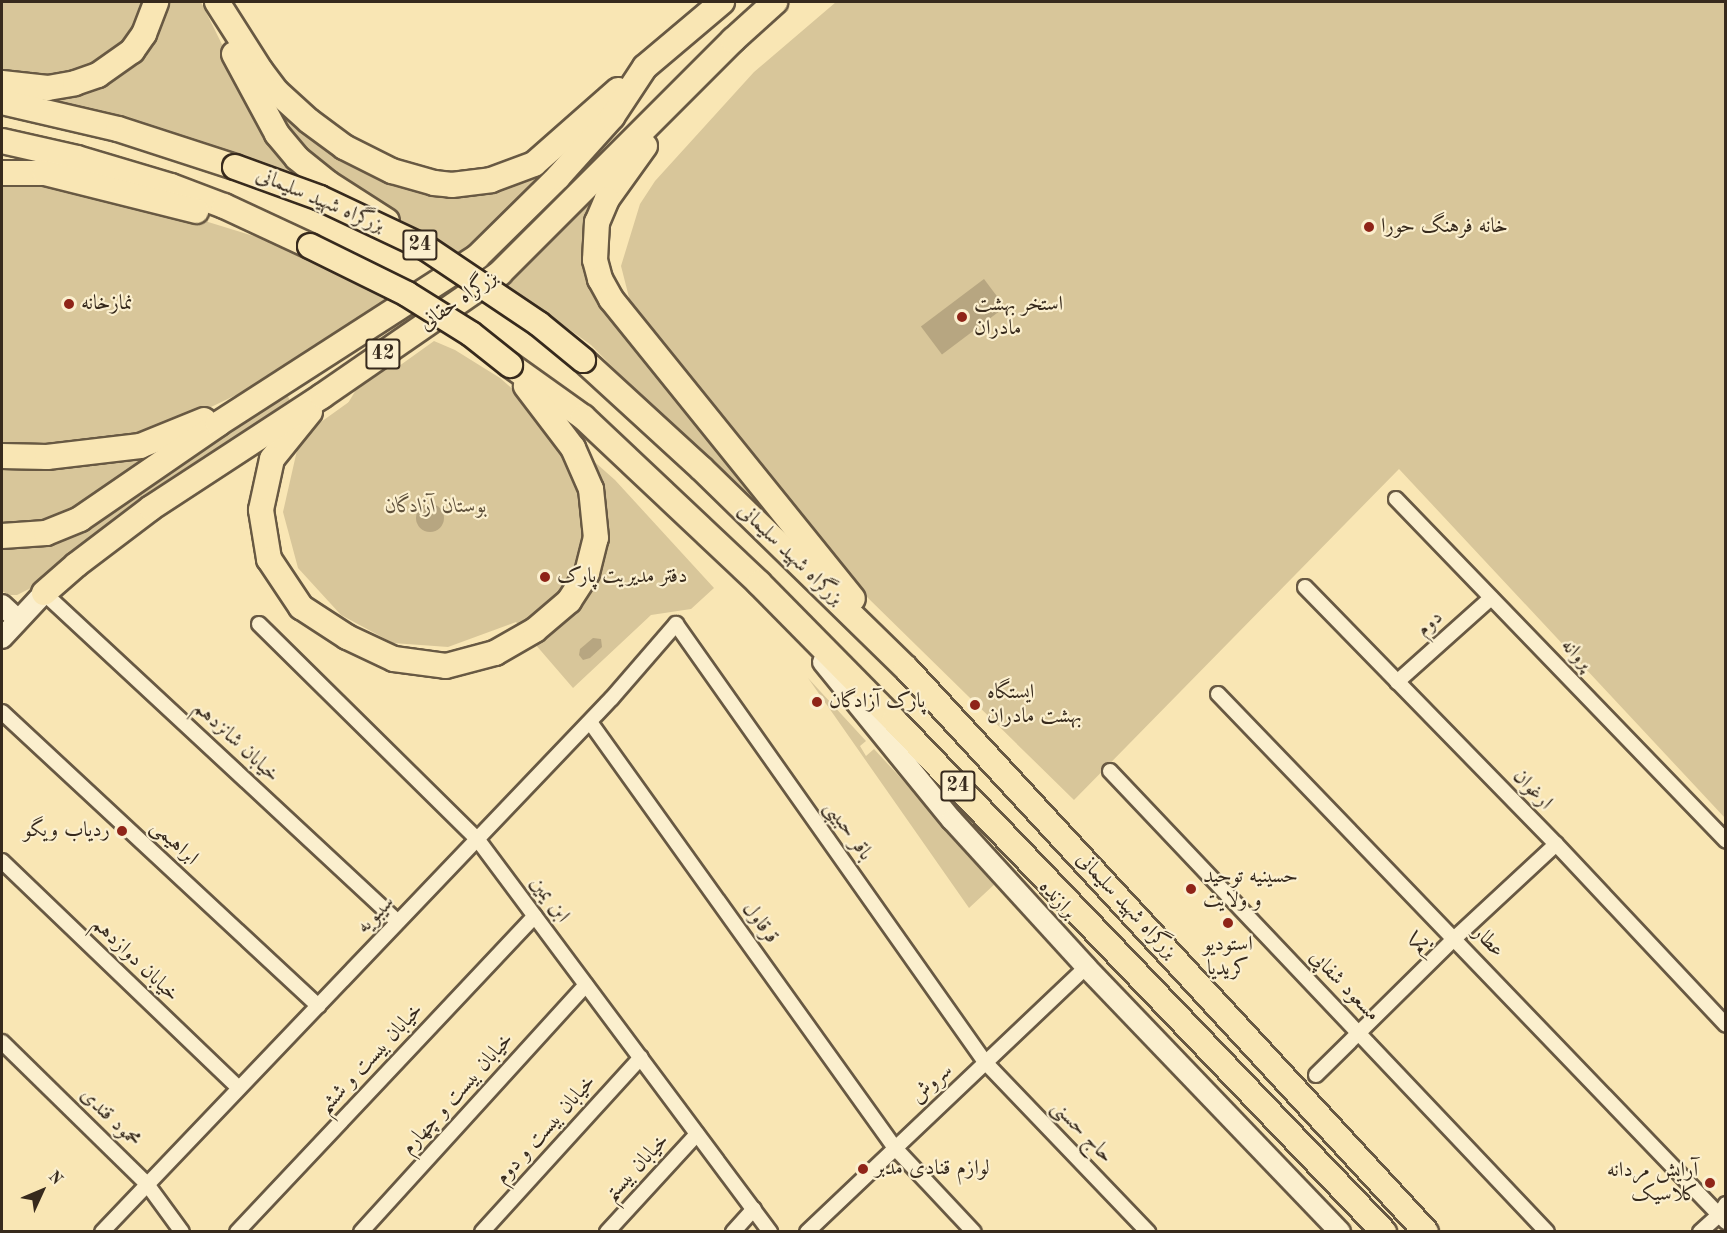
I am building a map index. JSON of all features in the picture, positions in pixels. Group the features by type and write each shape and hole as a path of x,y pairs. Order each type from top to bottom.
{"highway":[{"path":"2,83 48,88 75,83 98,75 132,51 144,34 156,2"},
{"path":"215,2 261,71 278,92 309,121 344,147 392,171 434,183 452,185 491,180 534,164 645,68"},
{"path":"215,2 233,51 261,107 277,134 297,158 328,183 426,248"},
{"name":"بزرگراه حقانی","path":"2,536 46,533 80,519 267,392 477,257 558,177 612,117 645,68 722,2"},
{"name":"بزرگراه حقانی","path":"44,593 75,565 151,508 322,396 500,273 694,82 733,40 775,2"},
{"path":"694,82 608,200 597,222 595,260 600,279 611,299 764,486 906,668"},
{"name":"بزرگراه شهید سلیمانی","path":"2,102 118,129 235,167 320,198 426,248 539,324 584,360 702,469 906,668 1426,1230"},
{"name":"بزرگراه شهید سلیمانی","path":"2,141 77,158 171,186 225,206 310,246 407,294 471,334 583,417 759,583 903,728 1384,1232"},
{"path":"2,165 169,202 310,246"},
{"path":"2,173 45,173"},
{"path":"322,396 272,459 261,510 268,559 301,607 347,637 394,659 446,666 495,653 535,630 569,601 587,573 596,538 591,489 573,448 510,365"},
{"path":"2,456 47,457 140,446 267,392"}],"main road":[{"name":"برازنده","path":"759,583 952,820 1086,967 1340,1232"},
{"path":"2,638 17,619 44,593"},
{"path":"2,605 17,619"}],"street":[{"name":"پروانه","path":"1396,499 1725,841"},
{"name":"ارغوان","path":"1305,587 1556,844 1725,1025"},
{"name":"خیابان شانزدهم","path":"44,593 398,922"},
{"name":"دوم","path":"1397,682 1491,598"},
{"name":"ابن یمین","path":"259,624 478,840 770,1232"},
{"name":"سیبویه","path":"102,1232 590,722 676,624"},
{"name":"باقر حبیبی","path":"676,624 985,1062"},
{"name":"عطار","path":"1218,694 1723,1214"},
{"name":"ابراهیمی","path":"2,712 318,1006"},
{"name":"قرقاول","path":"590,722 895,1148 974,1232"},
{"name":"مسعود شفاپی","path":"1110,771 1360,1032 1547,1232"},
{"name":"یکم","path":"1316,1075 1455,938 1556,844"},
{"name":"خیابان دوازدهم","path":"2,861 239,1088"},
{"name":"خیابان بیست و ششم","path":"237,1232 535,916"},
{"name":"سروش","path":"807,1232 1086,967"},
{"name":"خیابان بیست و چهارم","path":"361,1232 586,985"},
{"name":"محمود قندی","path":"2,1042 147,1184 182,1232"},
{"name":"خیابان بیست و دوم","path":"482,1232 641,1058"},
{"name":"حاج حسنی","path":"985,1062 1148,1232"},
{"name":"خیابان بیستم","path":"607,1232 697,1134"},
{"path":"733,1232 754,1209"},
{"path":"1700,1232 1723,1214"}],"green space":[{"path":"2,2 151,2 129,45 72,79 2,77"},
{"path":"163,2 201,2 252,105 331,189 145,125 65,104 2,92 109,76"},
{"path":"836,2 1725,2 1725,818 1399,469 1074,800 868,598 790,510 634,317 621,266 640,204 655,181 754,72"},
{"path":"266,84 288,109 454,190 591,129 461,256 320,172 295,149"},
{"path":"625,165 587,250 854,605 690,446 591,345 503,282"},
{"path":"16,180 166,209 263,239 328,266 397,302 276,376 142,440 2,450 2,181"},
{"path":"401,315 421,327 358,431 338,420"},
{"name":"بوستان آزادگان","path":"434,341 455,350 500,378 615,480 714,588 691,609 651,615 573,688 516,622 448,647 393,643 341,615 298,568 283,512 300,437"},
{"path":"284,388 292,405 41,583 17,595 9,595 2,591 2,543 41,541"},
{"path":"176,439 70,519 2,528 2,462"},
{"path":"808,678 866,741 860,746 866,756 874,749 997,882 969,908"}],"shaded area":[{"name":"استخر بهشت مادران","path":"984,279 1005,307 942,354 921,327"},
{"path":"430,504 440,508 444,518 440,528 430,532 420,528 416,518 420,508"},
{"path":"593,638 601,639 602,647 590,658 583,660 579,655 580,649"}],"place":[{"name":"خانه فرهنگ حورا","path":"1369,227"},
{"name":"نمازخانه","path":"69,304"},
{"name":"استخر بهشت مادران","path":"962,317"},
{"name":"دفتر مدیریت پارک","path":"545,577"},
{"name":"پارک آزادگان","path":"817,702"},
{"name":"ایستگاه بهشت مادران","path":"975,705"},
{"name":"ردیاب ویگو","path":"122,831"},
{"name":"حسینیه توحید و ولایت","path":"1191,889"},
{"name":"استودیو کریدیا","path":"1228,923"},
{"name":"لوازم قنادى مدبر","path":"863,1169"},
{"name":"آرایش مردانه کلاسیک","path":"1710,1183"}]}
